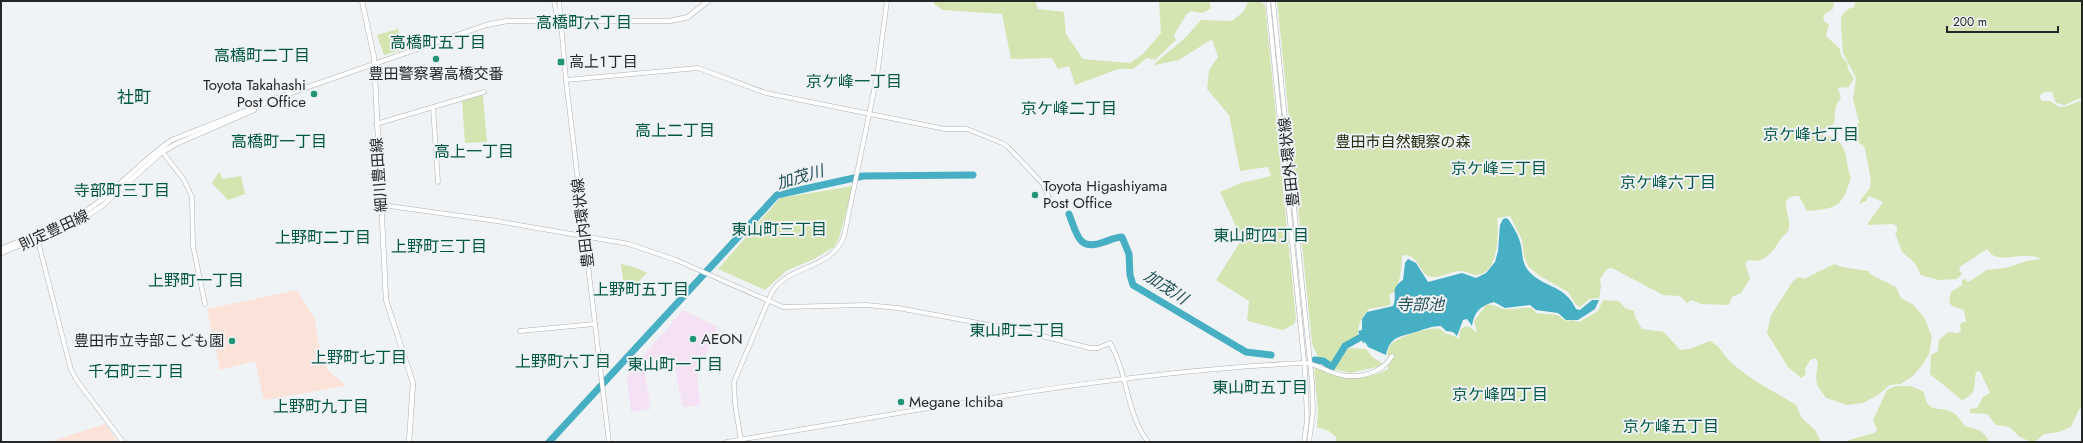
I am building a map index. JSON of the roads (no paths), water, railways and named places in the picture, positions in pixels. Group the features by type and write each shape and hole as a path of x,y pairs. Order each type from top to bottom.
{"main road":[{"name":"細川豊田線","path":"362,1 374,63 386,300 413,383 409,442"},
{"name":"則定豊田線","path":"1,253 78,216 99,202 159,148 201,127 374,63 495,23 507,21 559,20 670,21 688,17 708,1"},
{"name":"則定豊田線","path":"1,249 73,224 90,215 162,152 266,102"}],"street":[{"name":"豊田内環状線","path":"554,1 561,28 600,375 609,442"},
{"name":"豊田内環状線","path":"559,1 559,20"},
{"path":"741,441 734,399 734,382 772,292 780,282 827,258 838,249 844,236 870,113 887,1"},
{"name":"豊田外環状線","path":"1268,1 1304,363 1308,420 1304,442"},
{"name":"豊田外環状線","path":"1273,1 1310,363 1313,412 1309,442"},
{"path":"566,80 698,68 766,93 945,129 967,129 1002,143 1043,184 1048,198"},
{"path":"376,124 484,92"},
{"path":"433,107 438,182"},
{"path":"159,148 184,180 192,197 193,246 205,304"},
{"path":"382,205 585,236 647,249 783,307 878,306 1022,331 1090,348 1098,348 1110,342 1117,355 1124,377 1134,418 1148,442"},
{"path":"37,237 71,370 78,382 123,442"},
{"path":"520,331 595,324"},
{"path":"726,442 741,441 1033,390 1124,377 1304,363 1310,363 1336,374 1348,376 1376,371 1388,363 1392,356"}],"water":[{"name":"寺部池","path":"1506,218 1509,220 1517,233 1527,269 1539,280 1565,294 1576,309 1580,310 1592,300 1599,300 1595,309 1578,320 1566,320 1558,313 1536,310 1530,305 1505,308 1494,302 1485,305 1478,310 1474,317 1472,326 1467,319 1463,320 1457,336 1453,332 1446,331 1441,326 1428,328 1396,338 1390,344 1386,355 1368,347 1365,342 1363,343 1358,331 1362,330 1362,319 1367,312 1393,306 1395,289 1396,286 1403,280 1405,263 1408,259 1416,263 1428,282 1462,273 1476,278 1486,273 1495,262 1498,251 1500,225 1503,219"}],"waterway":[{"name":"加茂川","path":"549,442 777,195 863,176 973,175"},
{"name":"加茂川","path":"1069,214 1077,234 1084,243 1089,245 1122,237 1129,254 1130,275 1133,285 1246,352 1271,355"},
{"name":"加茂川","path":"1315,360 1323,361 1332,367 1345,346 1361,337"}],"place":[{"name":"豊田警察署高橋交番","path":"436,59"},
{"name":"高上１丁目","path":"561,62"},
{"name":"Toyota Takahashi Post Office","path":"314,94"},
{"name":"Toyota Higashiyama Post Office","path":"1035,195"},
{"name":"AEON","path":"693,339"},
{"name":"豊田市立寺部こども園","path":"232,341"},
{"name":"Megane Ichiba","path":"901,402"}],"district":[{"name":"高橋町六丁目","path":"584,22"},
{"name":"高橋町五丁目","path":"438,42"},
{"name":"高橋町二丁目","path":"262,55"},
{"name":"京ケ峰一丁目","path":"854,81"},
{"name":"社町","path":"134,97"},
{"name":"京ケ峰二丁目","path":"1069,108"},
{"name":"高上二丁目","path":"675,130"},
{"name":"京ケ峰七丁目","path":"1811,134"},
{"name":"高橋町一丁目","path":"279,141"},
{"name":"高上一丁目","path":"474,151"},
{"name":"京ケ峰三丁目","path":"1499,168"},
{"name":"京ケ峰六丁目","path":"1668,182"},
{"name":"寺部町三丁目","path":"122,190"},
{"name":"東山町三丁目","path":"779,229"},
{"name":"東山町四丁目","path":"1261,235"},
{"name":"上野町二丁目","path":"323,237"},
{"name":"上野町三丁目","path":"439,246"},
{"name":"上野町一丁目","path":"196,280"},
{"name":"上野町五丁目","path":"641,289"},
{"name":"東山町二丁目","path":"1017,330"},
{"name":"上野町七丁目","path":"359,357"},
{"name":"上野町六丁目","path":"563,361"},
{"name":"東山町一丁目","path":"675,364"},
{"name":"千石町三丁目","path":"136,371"},
{"name":"東山町五丁目","path":"1260,387"},
{"name":"京ケ峰四丁目","path":"1500,394"},
{"name":"上野町九丁目","path":"321,406"},
{"name":"京ケ峰五丁目","path":"1671,426"}],"park label":[{"name":"豊田市自然観察の森","path":"1403,142"}]}
